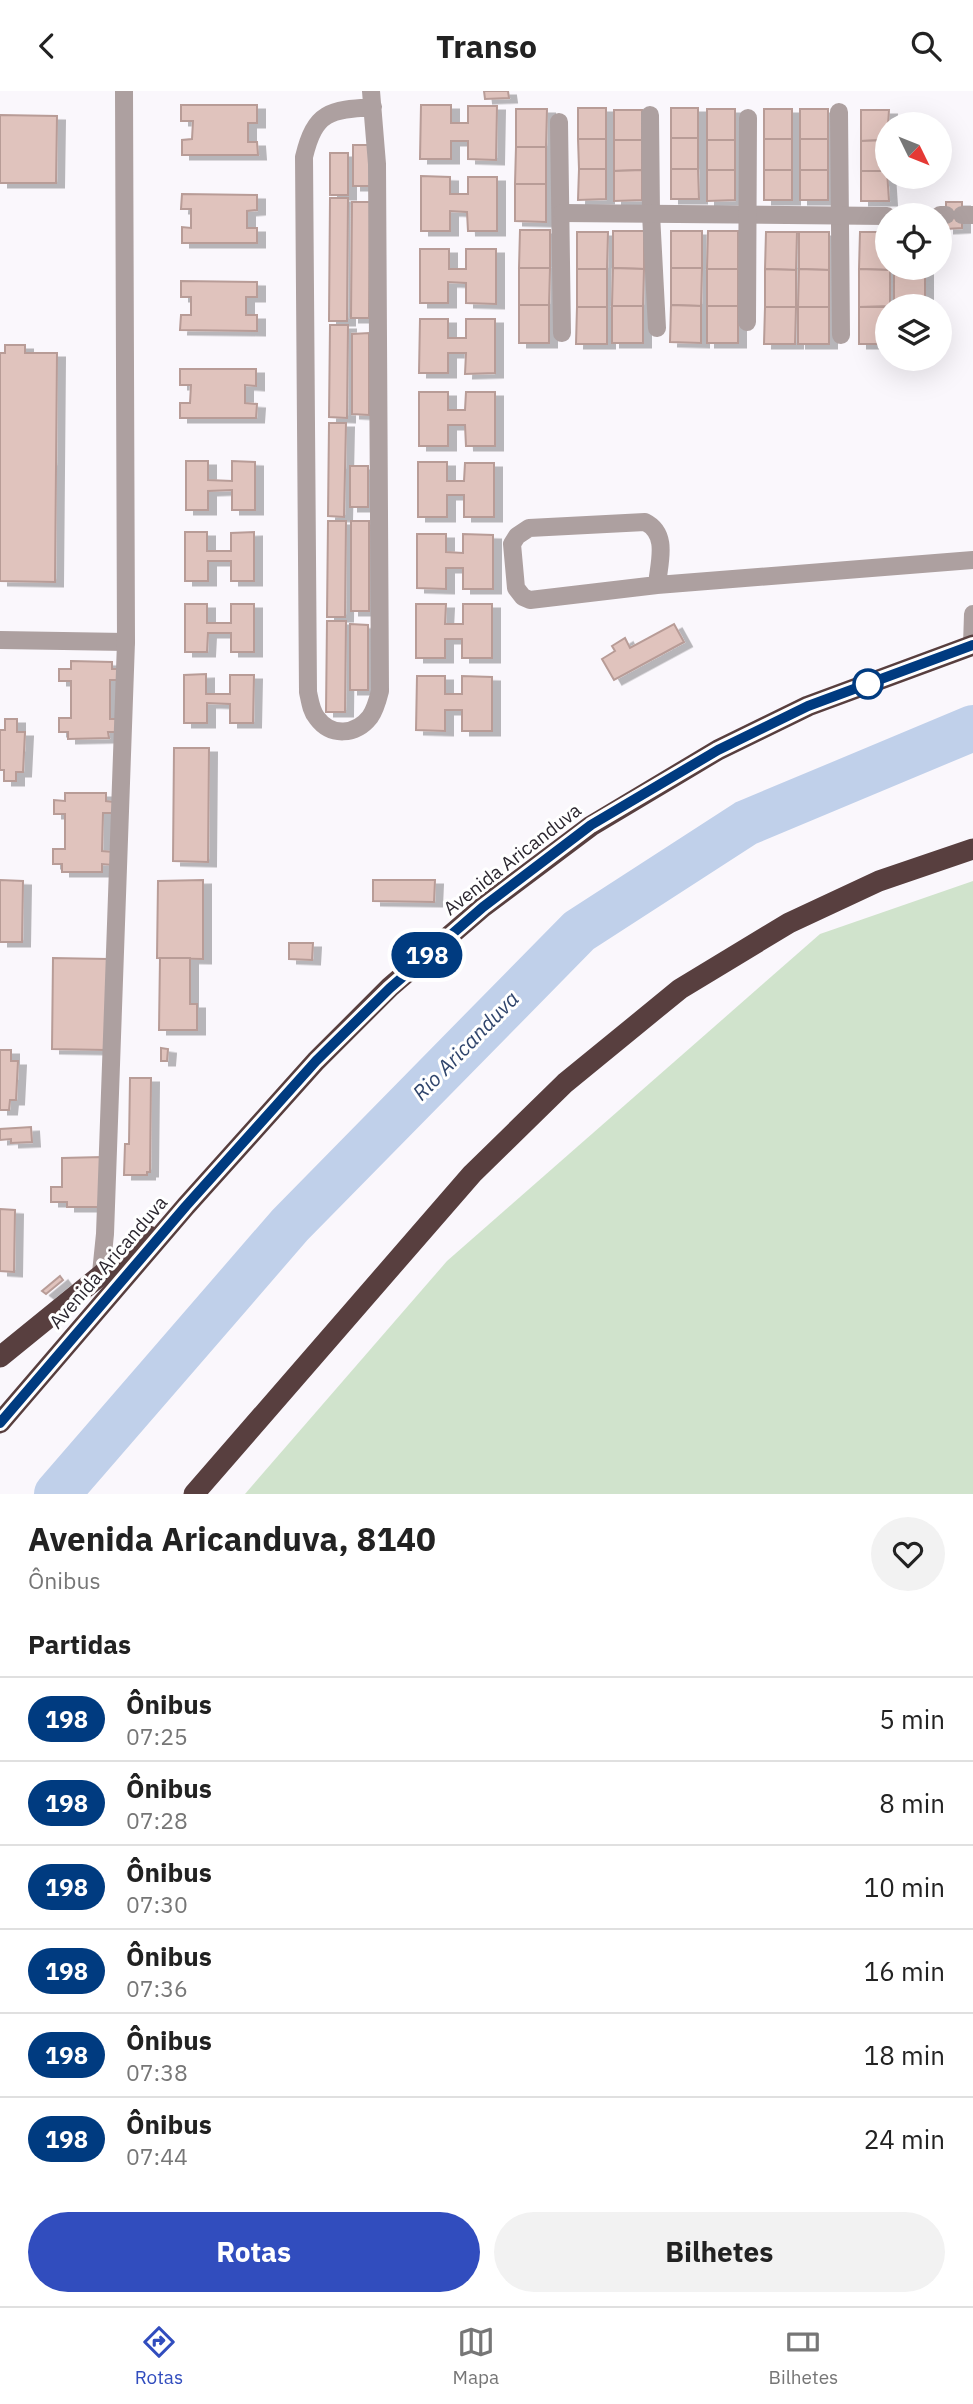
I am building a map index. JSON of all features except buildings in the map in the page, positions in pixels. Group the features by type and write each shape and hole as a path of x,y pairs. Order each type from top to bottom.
{"highway":[{"name":"Avenida Aricanduva","path":"0,1423 186,1206 316,1061 390,988 483,907 591,825 718,750 808,706 972,645"},
{"path":"194,1494 472,1174 575,1074 680,989 789,923 879,881 973,849"},
{"path":"0,1357 186,1206"}],"street":[{"path":"101,1273 105,1234 126,642 124,91"},
{"path":"372,99 377,177 380,691 371,716 363,724 351,731 337,732 324,726 316,717 308,692 304,157 309,139 318,123 335,110 372,99"},
{"path":"839,111 841,335"},
{"path":"650,115 651,214 657,327"},
{"path":"747,322 748,118"},
{"path":"559,122 562,333"},
{"path":"562,213 875,216"},
{"path":"657,585 661,538 658,531 645,522 529,528 516,536 512,544 516,588 523,597 530,600 657,585 973,560"},
{"path":"972,645 973,614"},
{"path":"0,640 126,642"}],"green space":[{"path":"973,881 973,1494 245,1494 447,1261 820,934"}],"waterway":[{"name":"Rio Aricanduva","path":"57,1494 290,1225 579,931 746,823 973,728"}],"bus line":[{"name":"198","path":"0,1423 186,1206 316,1061 390,988 483,907 591,825 718,750 808,706 973,645"}]}
